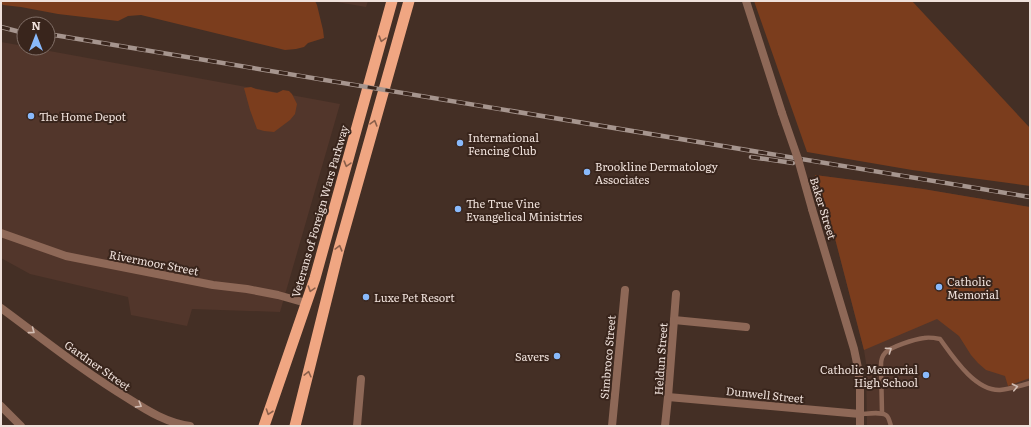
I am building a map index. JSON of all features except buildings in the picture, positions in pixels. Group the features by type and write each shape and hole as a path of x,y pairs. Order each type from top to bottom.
{"highway":[{"path":"295,426 338,249 409,1"},
{"name":"Veterans of Foreign Wars Parkway","path":"264,426 324,246 391,2"}],"street":[{"name":"Baker Street","path":"746,1 798,159 854,349 860,388 860,426"},
{"name":"Rivermoor Street","path":"1,233 66,256 213,285 247,289 278,295 306,303"},
{"name":"Simbroco Street","path":"612,426 625,290"},
{"name":"Heldun Street","path":"665,426 676,294"},
{"name":"Gardner Street","path":"1,308 110,388 156,416 190,426"},
{"path":"674,320 746,327"},
{"path":"357,426 361,379"},
{"name":"Dunwell Street","path":"668,397 860,414"},
{"path":"1,406 21,426"}],"lane":[{"path":"882,414 880,365 884,353 893,347 924,337 940,339 968,375 975,381 990,388 999,390 1030,383"},
{"path":"860,414 882,414 887,416 891,426"}],"shaded area":[{"path":"1,1 315,1 324,38 308,43 304,47 285,50 141,15 128,16 118,21 58,14 3,5"},
{"path":"331,1 368,1 366,7"},
{"path":"754,1 912,1 1030,128 1030,186 912,170 807,152"},
{"path":"1,42 16,45 16,56 56,56 56,52 340,104 280,312 192,309 187,326 131,315 128,297 30,274 1,258"},
{"path":"251,87 277,93 283,90 289,91 297,104 295,114 290,120 274,132 257,129 244,88"},
{"name":"Catholic Memorial","path":"815,175 923,189 1030,207 1030,426 867,426 866,363 864,350 831,223"},
{"name":"Catholic Memorial","path":"815,175 923,189 1030,207 1030,378 1008,386 1005,376 986,370 971,355 959,336 937,319 864,350 831,223"}],"railway":[{"path":"1,27 16,31"},
{"path":"56,35 1030,197"},
{"path":"751,157 793,163"}],"place":[{"name":"The Home Depot","path":"31,116"},
{"name":"International Fencing Club","path":"460,143"},
{"name":"Brookline Dermatology Associates","path":"587,172"},
{"name":"The True Vine Evangelical Ministries","path":"458,209"},
{"name":"Catholic Memorial","path":"939,287"},
{"name":"Luxe Pet Resort","path":"366,297"},
{"name":"Savers","path":"557,356"},
{"name":"Catholic Memorial High School","path":"926,375"}]}
